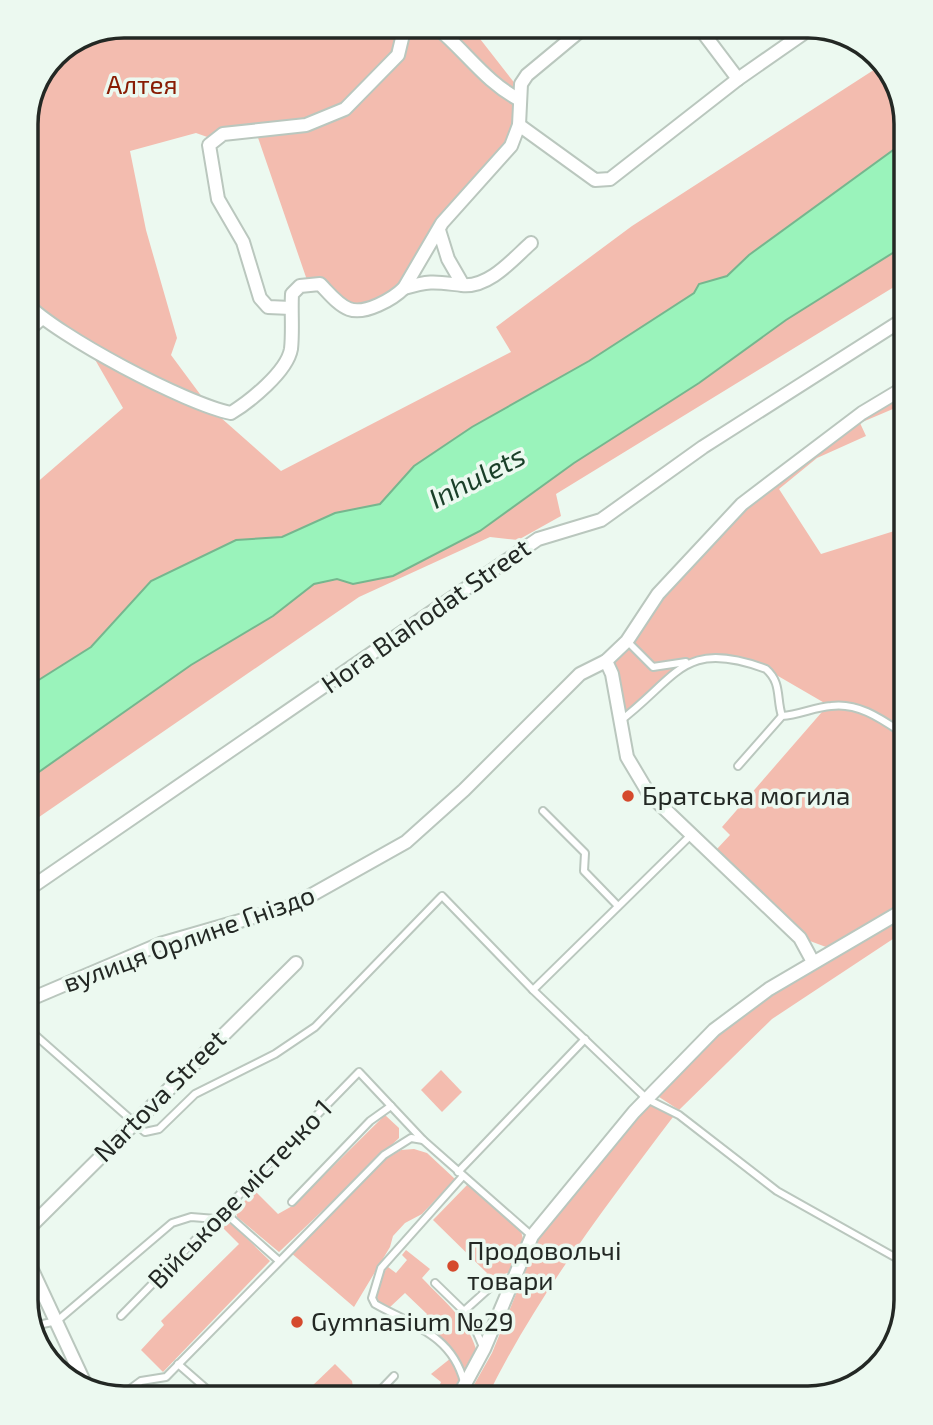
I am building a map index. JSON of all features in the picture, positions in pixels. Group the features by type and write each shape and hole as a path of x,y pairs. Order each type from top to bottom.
{"street":[{"path":"291,308 268,307 260,298 247,252 218,199 209,145 213,139 236,131 306,125 345,109 398,55 402,38"},
{"path":"449,38 501,90 520,100"},
{"path":"39,317 211,409 231,413 250,401 276,373 290,352 292,294 308,284 320,284 350,310 374,305 396,296 404,288 439,230 511,146 519,125 521,84 527,75 571,39"},
{"path":"708,39 738,79"},
{"path":"519,125 595,180 610,179 738,79 795,39"},
{"path":"439,230 448,259 463,285"},
{"path":"404,288 437,281 463,285 481,282 496,274 531,243"},
{"name":"Hora Blahodat Street","path":"38,883 538,539 601,520 703,447 894,325"},
{"name":"вулиця Орлине Гніздо","path":"38,996 160,944 292,906 350,876 405,842 428,824 580,674 606,660 627,641 658,594 742,505 862,413 894,394"},
{"path":"606,660 612,674 627,757 649,794 800,938 813,962"},
{"path":"463,1386 484,1349 532,1236 647,1098 714,1030 813,962 894,915"},
{"name":"Nartova Street","path":"38,1219 296,963"},
{"path":"38,1282 81,1375"}],"lane":[{"path":"627,641 653,667 674,666 693,660 731,659 766,668 779,688 778,705 782,716"},
{"path":"619,722 661,683 693,660"},
{"path":"738,766 782,716 806,714 829,706 861,708 894,728"},
{"path":"543,811 585,853 584,871 618,906"},
{"path":"533,990 691,835"},
{"path":"38,1038 145,1132 159,1129 195,1094 275,1054 315,1027 442,895 533,990 647,1098 679,1115 777,1191 894,1257"},
{"path":"464,1383 449,1350 432,1332 375,1304 372,1298 381,1268 460,1174 585,1039"},
{"name":"Військове містечко 1","path":"121,1316 359,1072 391,1106"},
{"path":"292,1202 370,1121 391,1106 423,1140 532,1236"},
{"path":"134,1386 141,1381 166,1377 278,1260 392,1149 411,1138 423,1140"},
{"path":"223,1211 278,1260"},
{"path":"41,1324 57,1321 172,1223 191,1217 216,1219"},
{"path":"464,1311 495,1283 513,1279"},
{"path":"435,1283 464,1311 484,1349"},
{"path":"178,1364 203,1386"},
{"path":"384,1386 394,1376"}],"green space":[{"name":"Алтея","path":"480,39 520,90 519,125 404,288 362,310 308,283 255,129 213,139 196,133 130,151 146,230 177,338 171,355 211,409 281,471 511,352 496,327 632,226 874,69 892,102 894,149 749,255 727,276 694,293 589,361 472,427 414,466 380,504 335,513 282,537 236,540 151,581 91,647 39,680 39,481 123,408 86,344 39,312 39,119 45,91 64,64 91,45 107,40"},
{"path":"894,252 894,287 556,494 561,516 518,540 490,537 359,597 38,817 38,772 191,665 273,616 314,584 337,579 353,584 480,531 574,463 699,383 786,320"},
{"path":"894,395 894,409 860,423 866,436 817,458 779,489 821,554 894,531 894,912 843,941 826,947 810,941 716,850 730,835 722,827 828,705 766,669 731,659 693,660 626,716 606,661 658,594 742,505"},
{"path":"894,922 894,938 772,1019 679,1110 656,1095 717,1034 772,993"},
{"path":"441,1070 462,1092 442,1112 421,1090"},
{"path":"650,1104 673,1117 549,1289 493,1386 473,1386 492,1353 538,1240"},
{"path":"385,1115 399,1128 399,1138 279,1252 237,1217 236,1210 255,1191 278,1214 294,1205"},
{"path":"414,1149 427,1153 455,1179 422,1214 405,1223 393,1236 390,1247 354,1307 290,1252 387,1158 401,1150"},
{"path":"468,1184 521,1231 524,1243 511,1272 490,1278 479,1287 476,1285 487,1273 433,1220"},
{"path":"230,1222 270,1261 163,1372 141,1350 164,1325 161,1321 239,1244 221,1226"},
{"path":"406,1250 430,1269 422,1278 453,1310 472,1338 476,1349 464,1370 441,1338 420,1322 427,1314 405,1293 389,1308 377,1302 374,1297 380,1277 388,1267 396,1273 407,1260 402,1255"},
{"path":"451,1358 461,1377 456,1386 439,1386 441,1382 431,1374"},
{"path":"335,1364 352,1381 353,1386 312,1386"}],"water":[{"name":"Inhulets","path":"894,149 894,252 786,320 699,383 574,463 480,531 393,576 353,584 337,579 314,584 273,616 191,665 38,772 39,680 91,647 151,581 236,540 282,537 335,513 380,504 414,466 472,427 589,361 694,293 699,284 727,276 749,255"}],"place":[{"name":"Братська могила","path":"628,796"},
{"name":"Продовольчі товари","path":"453,1266"},
{"name":"Gymnasium №29","path":"297,1322"}]}
